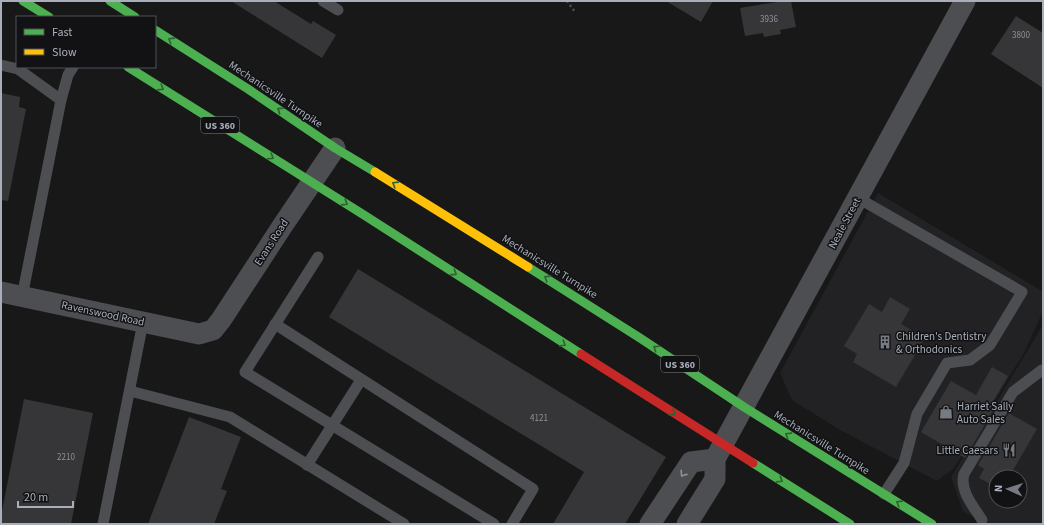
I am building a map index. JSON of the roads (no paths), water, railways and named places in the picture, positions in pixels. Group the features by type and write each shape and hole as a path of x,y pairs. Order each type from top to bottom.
{"highway":[{"path":"24,1 47,16"},
{"path":"110,1 133,16"},
{"name":"Mechanicsville Turnpike","path":"156,31 248,89 335,148 533,270 640,338 744,407 932,524"},
{"name":"US 360","path":"130,68 311,183 719,452 850,524"}],"street":[{"name":"Neale Street","path":"719,452 965,1"},
{"name":"Evans Road","path":"204,332 213,330 221,320 335,148"},
{"name":"Ravenswood Road","path":"1,292 199,334 204,332"},
{"path":"650,524 691,462 719,452 715,479 687,524"}],"lane":[{"path":"323,1 336,6"},
{"path":"1,65 18,69 61,100"},
{"path":"22,296 61,100 68,75 72,68"},
{"path":"858,198 1022,292 990,345 970,360 947,363 918,414 904,462 884,494"},
{"path":"318,257 245,372 494,524"},
{"path":"103,524 143,322"},
{"path":"275,324 533,489 512,524"},
{"path":"982,520 963,487 962,478 1013,392 1042,370"},
{"path":"307,465 361,380"},
{"path":"130,391 230,417 404,524"}],"place":[{"name":"Children's Dentistry & Orthodonics","path":"885,342"},
{"name":"Harriet Sally Auto Sales","path":"946,412"},
{"name":"Little Caesars","path":"1009,450"}]}
